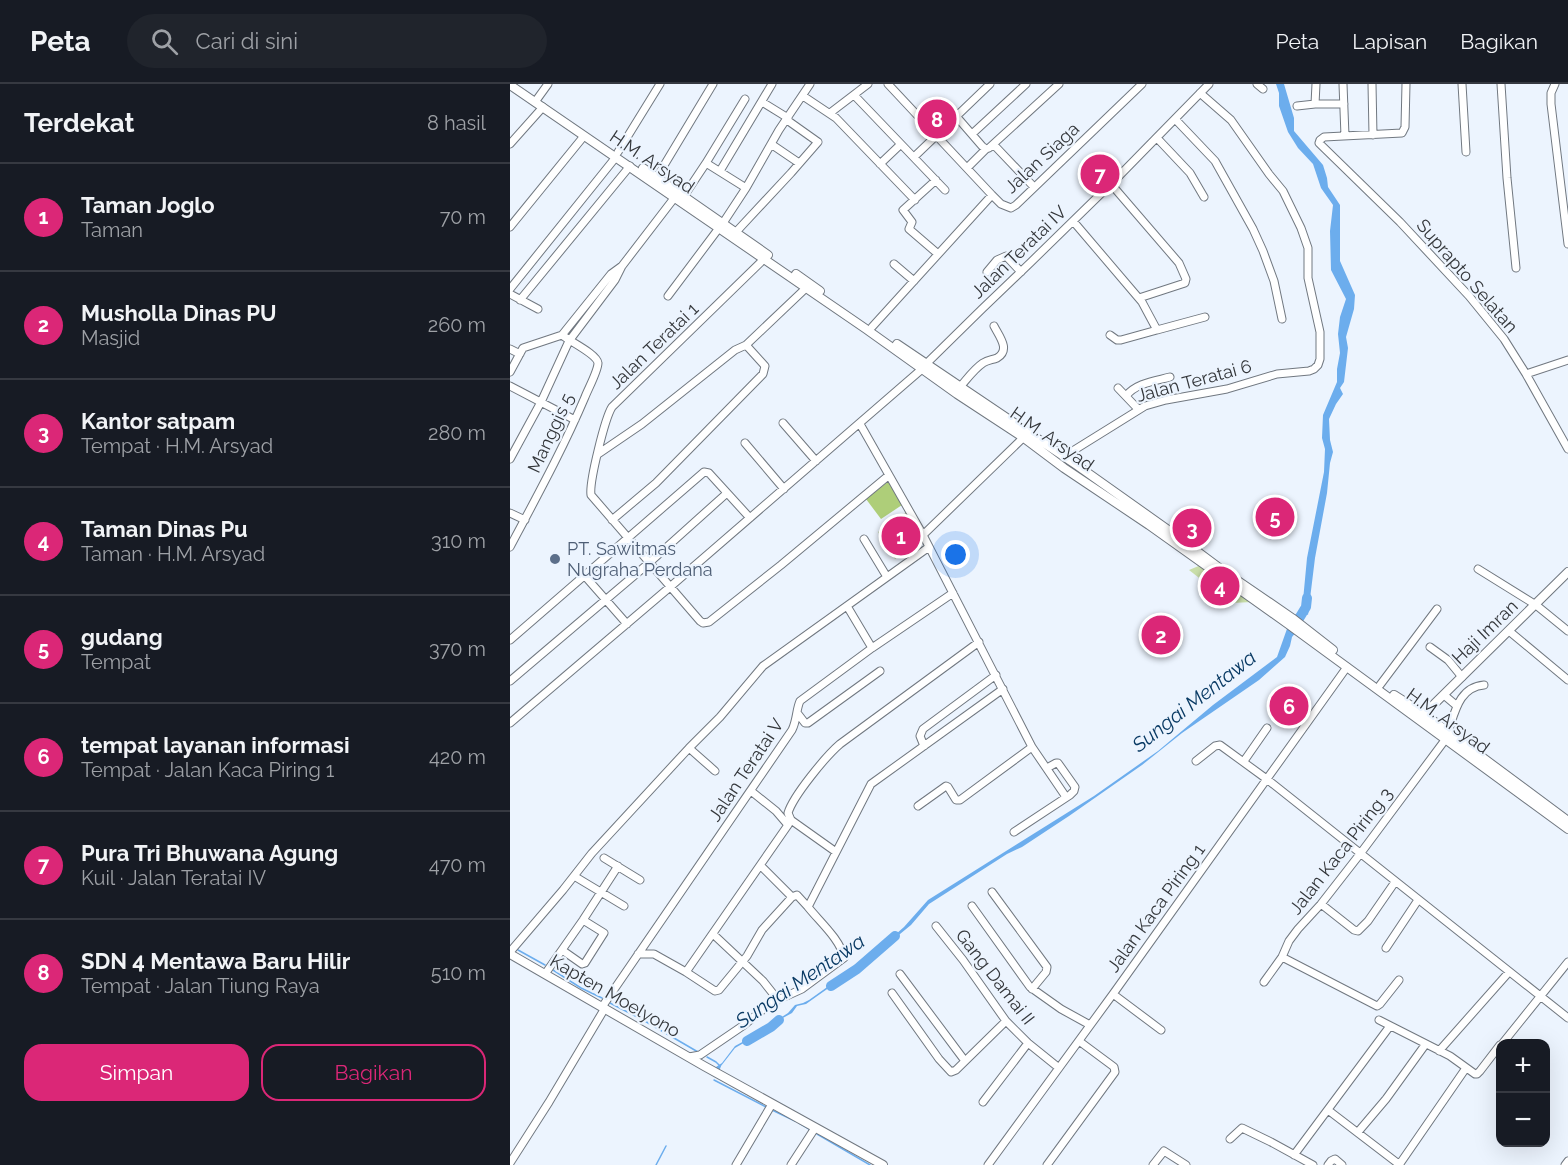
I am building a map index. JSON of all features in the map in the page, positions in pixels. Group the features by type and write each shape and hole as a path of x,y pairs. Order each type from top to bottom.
{"street":[{"name":"H.M. Arsyad","path":"518,84 539,103 584,136 657,177 680,197"},
{"path":"510,144 539,103 548,84"},
{"path":"510,289 617,154 660,84"},
{"path":"657,177 713,84"},
{"path":"720,171 772,84"},
{"path":"668,296 721,226 810,84"},
{"path":"830,113 868,84"},
{"name":"Jalan Siaga","path":"888,84 992,195 1001,204 1011,208 1142,84"},
{"path":"914,157 989,84"},
{"path":"972,134 1026,84"},
{"path":"967,168 1059,84"},
{"name":"Jalan Teratai IV","path":"510,723 860,424 924,366 1111,184 1209,84"},
{"path":"1315,104 1316,84"},
{"path":"1344,84 1345,136 1400,134 1405,127 1406,84"},
{"path":"1372,84 1373,135"},
{"path":"1462,84 1466,152"},
{"path":"1501,84 1516,268"},
{"path":"1555,84 1551,93 1551,104 1568,244"},
{"name":"H.M. Arsyad","path":"510,85 617,154 630,166 680,197 872,327 957,394 1063,457 1171,532 1290,621 1347,668 1446,736 1568,829"},
{"name":"Jalan Teratai 6","path":"1063,457 1138,409 1166,400 1227,390 1277,374 1309,371 1317,367 1320,359 1320,332 1308,278 1308,248 1301,228 1283,191 1231,120 1200,93"},
{"path":"854,95 945,190"},
{"path":"803,96 830,113 915,200"},
{"name":"Manggis 5","path":"510,459 541,402 569,341 615,280 622,266 706,163 745,99"},
{"path":"736,232 818,141 762,102"},
{"path":"1297,106 1344,104"},
{"path":"956,116 986,149"},
{"path":"1175,119 1215,161 1249,222 1274,281 1282,319"},
{"path":"510,227 584,136"},
{"name":"Suprapto Selatan","path":"1345,136 1324,137 1319,143 1400,222 1469,296 1504,339 1568,449"},
{"path":"1157,138 1190,173 1204,197"},
{"path":"771,144 800,163"},
{"path":"880,164 901,144"},
{"path":"994,145 1034,187"},
{"path":"706,163 746,188"},
{"path":"520,300 630,166"},
{"path":"1560,180 1568,179"},
{"path":"936,180 903,210 912,222 909,229 938,254"},
{"path":"1111,184 1179,263 1186,279 1185,283 1139,298"},
{"path":"872,327 992,195"},
{"path":"1073,221 1139,298 1157,330"},
{"name":"H.M. Arsyad","path":"721,226 736,232 764,259 806,288 924,366 960,387 1026,436 1064,468 1290,621"},
{"path":"987,272 997,260 1006,256 1021,272"},
{"name":"Jalan Teratai 1","path":"764,259 612,407 598,454 591,484 591,495 703,623 709,622 781,565 888,476"},
{"path":"894,264 914,281"},
{"name":"Manggis 5","path":"510,547 553,468 593,378 598,361 591,353 562,335 611,274 622,266"},
{"path":"598,454 642,424 735,350 746,345 806,288"},
{"path":"510,294 538,309"},
{"path":"1110,335 1117,340 1122,340 1204,317"},
{"path":"960,387 976,368 999,357 1003,352 1004,345 994,326"},
{"path":"510,372 525,347 562,335"},
{"path":"612,520 656,483 763,374 765,366 746,345"},
{"path":"510,349 520,354"},
{"path":"1526,374 1568,360"},
{"path":"1126,396 1129,391 1143,384 1170,377"},
{"path":"510,386 575,420"},
{"path":"1118,388 1138,409"},
{"path":"783,423 816,461"},
{"path":"860,424 923,535 1032,747 1066,797"},
{"path":"923,535 1026,436"},
{"path":"745,443 784,489"},
{"path":"510,640 704,472 709,473 750,518"},
{"path":"510,681 649,563 727,493"},
{"path":"510,513 525,520"},
{"path":"864,539 887,577"},
{"path":"510,953 592,853 720,717 763,666 929,547"},
{"path":"1478,569 1536,605 1568,631"},
{"name":"Haji Imran","path":"1424,714 1568,572"},
{"path":"584,575 627,624"},
{"name":"Jalan Teratai V","path":"510,1163 638,954 792,730 797,721 800,701 953,592"},
{"path":"847,606 872,648"},
{"path":"1380,685 1437,609"},
{"name":"H.M. Arsyad","path":"1300,629 1424,714 1446,736"},
{"path":"1509,631 1568,680"},
{"path":"686,972 790,823 788,813 790,807 822,763 836,748 979,642"},
{"path":"1430,647 1448,660 1462,677"},
{"name":"Jalan Kaca Piring 1","path":"989,1165 1347,668"},
{"path":"798,714 807,724 880,671"},
{"path":"924,746 920,736 923,729 996,675"},
{"path":"1444,695 1457,706 1467,691 1475,686 1484,685"},
{"path":"808,907 871,784 1003,689"},
{"name":"Jalan Kaca Piring 3","path":"1264,982 1298,929 1360,854 1446,736 1457,706"},
{"path":"1244,761 1267,728"},
{"path":"1196,761 1218,745 1244,761 1568,1018"},
{"path":"918,806 946,786 956,800 960,800 1032,747"},
{"path":"689,748 716,771"},
{"path":"1014,832 1074,791 1075,787 1058,763 1047,768"},
{"name":"H.M. Arsyad","path":"1495,772 1568,821"},
{"path":"751,791 790,823 836,852"},
{"path":"604,858 640,880"},
{"path":"544,974 618,866"},
{"path":"761,866 792,897"},
{"path":"574,876 624,906"},
{"path":"1321,904 1358,931 1368,921 1395,882"},
{"path":"992,892 1047,967 1046,972 1032,989"},
{"path":"638,954 652,953 717,991 742,962 762,930 792,897 797,895 829,931 842,950 844,958 802,989 768,1005 744,1025 700,1055 688,1057"},
{"path":"1386,948 1418,900"},
{"path":"972,906 1027,984 1054,1004 1090,1025"},
{"path":"562,950 582,964 585,963 604,933 583,920"},
{"name":"Gang Damai II","path":"936,926 1006,1021 1028,1043 1059,1068"},
{"path":"713,934 763,981 778,1000"},
{"name":"Kapten Moelyono","path":"510,953 772,1104"},
{"path":"1282,957 1377,1006 1399,980"},
{"path":"1505,1039 1568,962"},
{"path":"1439,1051 1509,972"},
{"path":"900,975 965,1061"},
{"path":"892,993 939,1059 951,1072 954,1072 1006,1021"},
{"path":"1113,994 1161,1030"},
{"path":"1379,1020 1450,1056 1475,1074 1496,1050"},
{"path":"1294,1155 1390,1026"},
{"path":"1047,1165 1114,1072 1114,1067 1079,1041"},
{"path":"983,1102 1028,1043"},
{"path":"1358,1132 1386,1099 1425,1045"},
{"path":"1328,1110 1400,1165 1466,1068"},
{"path":"736,1165 772,1104 883,1165"},
{"path":"791,1165 815,1128"},
{"path":"1230,1139 1242,1128 1313,1165"},
{"path":"1153,1165 1164,1151 1186,1165"},
{"path":"1328,1165 1335,1159 1342,1165"},
{"path":"1565,1165 1568,1161"}],"green space":[{"path":"889,481 902,505 881,519 866,499"},
{"path":"907,512 923,540 895,559 878,532"},
{"path":"1201,565 1253,602 1231,603 1189,570"}],"water":[{"path":"1276,84 1284,84 1294,118 1294,131 1323,165 1328,187 1340,205 1340,261 1355,295 1354,309 1346,337 1348,348 1344,382 1340,388 1343,394 1329,419 1333,452 1308,615 1302,611 1307,558 1324,472 1323,415 1337,382 1340,353 1338,334 1340,317 1346,299 1331,270 1330,231 1333,205 1321,188 1313,164 1298,148 1288,132 1279,106"},
{"name":"Sungai Mentawa","path":"1288,626 1296,632 1285,657 1259,680 1069,816 929,904 911,925 858,970 847,975 806,1004 797,1006 792,1013 766,1030 735,1048 719,1072 717,1071 716,1067 735,1046 770,1027 795,1005 809,1000 872,955 904,927 928,900 1094,796 1158,751 1213,705 1277,657"}],"waterway":[{"name":"Sungai Mentawa","path":"1292,630 1306,607 1307,598"},
{"name":"Sungai Mentawa","path":"831,986 857,969 895,936"},
{"path":"518,950 545,965"},
{"path":"553,970 602,998"},
{"path":"610,1003 698,1052"},
{"name":"Sungai Mentawa","path":"747,1041 779,1020"},
{"path":"707,1057 720,1066"},
{"path":"714,1080 768,1108"},
{"path":"772,1110 795,1121"},
{"path":"799,1123 809,1129"},
{"path":"817,1134 870,1165"},
{"path":"656,1165 666,1146"}],"place":[{"name":"SDN 4 Mentawa Baru Hilir","path":"937,119"},
{"name":"Pura Tri Bhuwana Agung","path":"1100,174"},
{"name":"gudang","path":"1275,517"},
{"name":"Kantor satpam","path":"1192,528"},
{"name":"Taman Joglo","path":"901,536"},
{"name":"PT. Sawitmas Nugraha Perdana","path":"555,559"},
{"name":"Taman Dinas Pu","path":"1220,586"},
{"name":"Musholla Dinas PU","path":"1161,635"},
{"name":"tempat layanan informasi","path":"1289,706"}]}
